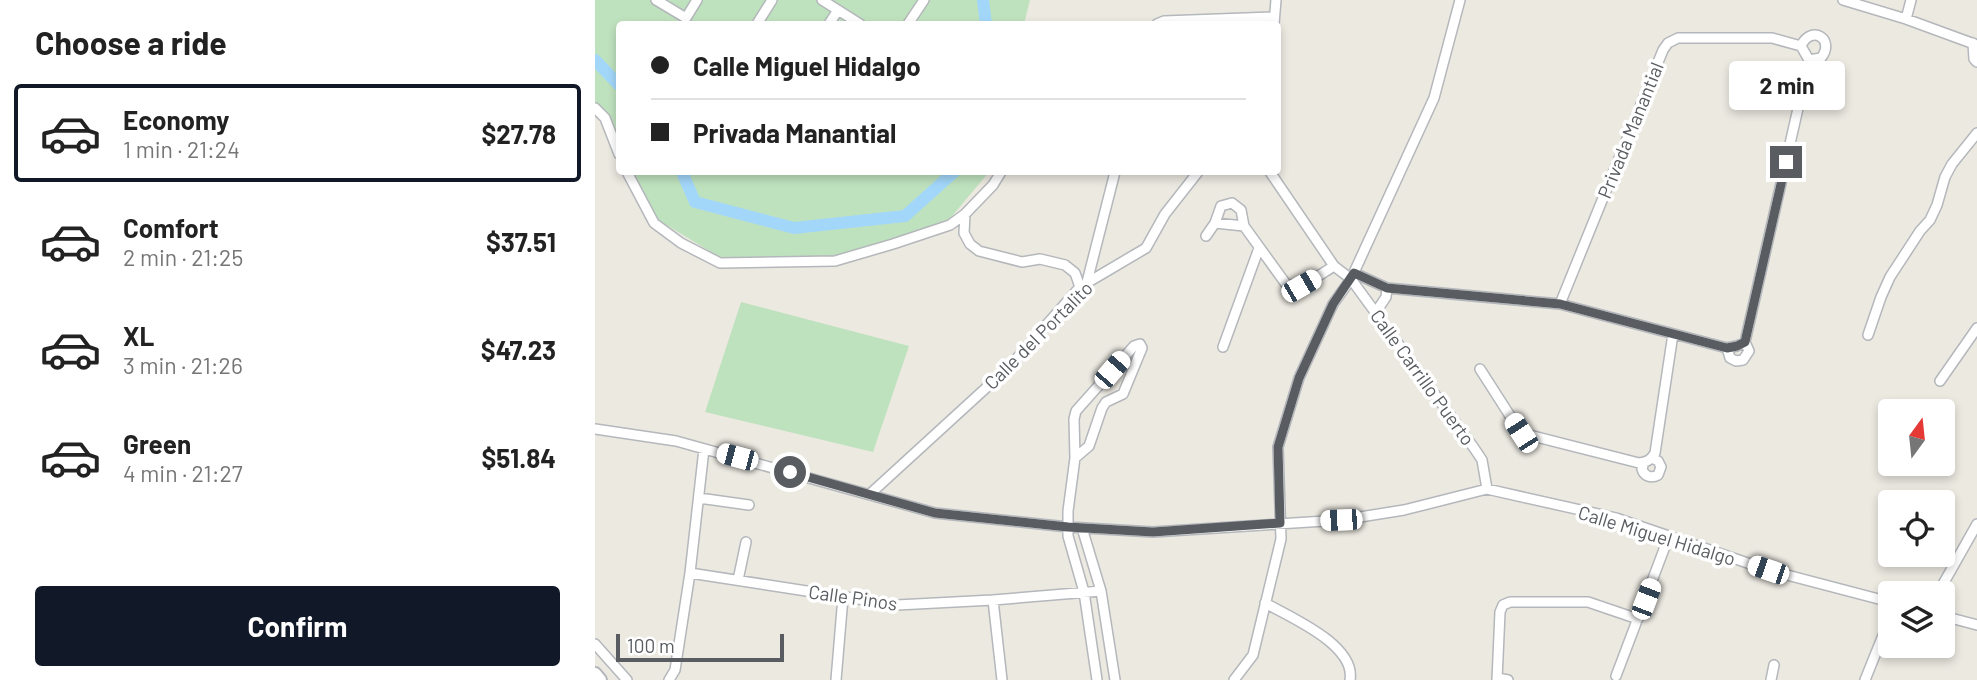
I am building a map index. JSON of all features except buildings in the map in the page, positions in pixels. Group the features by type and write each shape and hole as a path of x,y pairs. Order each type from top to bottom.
{"street":[{"path":"656,0 686,18 697,0"},
{"path":"759,21 772,0"},
{"path":"822,0 855,21"},
{"path":"910,21 924,0"},
{"path":"1164,21 1274,21 1276,0"},
{"path":"1234,680 1253,655 1281,539 1278,447 1299,378 1333,304 1352,276 1434,98 1460,0"},
{"path":"1843,0 1975,44 1974,59 1977,62"},
{"path":"1906,19 1911,0"},
{"path":"831,21 838,10"},
{"name":"Privada Manantial","path":"1560,304 1628,132 1668,43 1678,38 1772,38 1801,46 1805,38 1820,36 1826,43 1826,51 1821,58 1809,60 1736,345 1673,334"},
{"path":"1801,46 1809,60"},
{"path":"595,108 605,118 616,146"},
{"path":"1868,335 1890,277 1930,220 1952,163 1977,133"},
{"path":"629,175 654,223 681,243 720,263 835,261 950,225 965,214 999,175"},
{"path":"1083,285 1114,175"},
{"name":"Calle del Portalito","path":"870,494 1010,366 1083,285 1146,248 1165,214 1196,175"},
{"name":"Calle Carrillo Puerto","path":"1273,175 1334,266 1352,276 1482,460 1487,489"},
{"path":"1206,236 1215,223 1221,206 1232,203 1241,210 1244,226 1286,284 1301,286 1334,266"},
{"path":"965,214 964,233 970,244 979,251 1022,262 1040,259 1065,265 1083,285"},
{"path":"1215,223 1244,226"},
{"path":"1223,347 1259,248"},
{"path":"1352,276 1387,288 1560,304 1673,334 1655,453 1648,460 1639,463 1521,433 1480,369"},
{"path":"1376,312 1386,297 1387,288"},
{"path":"1940,381 1977,328"},
{"path":"1075,458 1089,446 1094,437 1102,408 1107,402 1123,394 1142,348 1140,344 1134,345 1076,411 1074,419 1075,458 1068,527 1084,592 1097,680"},
{"name":"Calle Miguel Hidalgo","path":"595,429 676,441 935,513 1068,527 1153,532 1341,520 1404,510 1487,489 1616,518 1768,570 1878,599"},
{"path":"669,680 675,670 690,573 704,449"},
{"path":"699,498 749,505"},
{"path":"1945,581 1977,524"},
{"path":"1083,528 1101,591 1115,680"},
{"path":"1616,676 1669,536"},
{"path":"738,580 746,542"},
{"path":"1072,550 1088,545"},
{"name":"Calle Pinos","path":"690,573 897,605 1101,591"},
{"path":"836,680 843,597"},
{"path":"993,600 1002,680"},
{"path":"1508,680 1497,679 1500,612 1503,605 1510,602 1588,602 1638,620"},
{"path":"1265,603 1334,644 1346,659 1351,672 1350,680"},
{"path":"1955,619 1977,625"},
{"path":"1090,636 1108,634"},
{"path":"1868,679 1878,651"},
{"path":"597,652 627,680"},
{"path":"1771,680 1774,665"},
{"path":"595,674 600,680"}],"green space":[{"path":"595,0 1030,0 1025,21 616,21 616,138 606,113 595,102"},
{"path":"632,175 986,175 948,221 836,256 721,258 655,218"},
{"path":"741,302 909,346 873,452 705,412"}],"waterway":[{"path":"983,0 986,21"},
{"path":"595,60 616,82"},
{"path":"683,175 695,202 794,228 905,216 951,175"}],"route":[{"path":"790,472 935,513 1068,527 1153,532 1280,523 1278,447 1299,378 1333,304 1354,273 1387,288 1560,304 1727,348 1737,346 1745,342 1786,162"}]}
